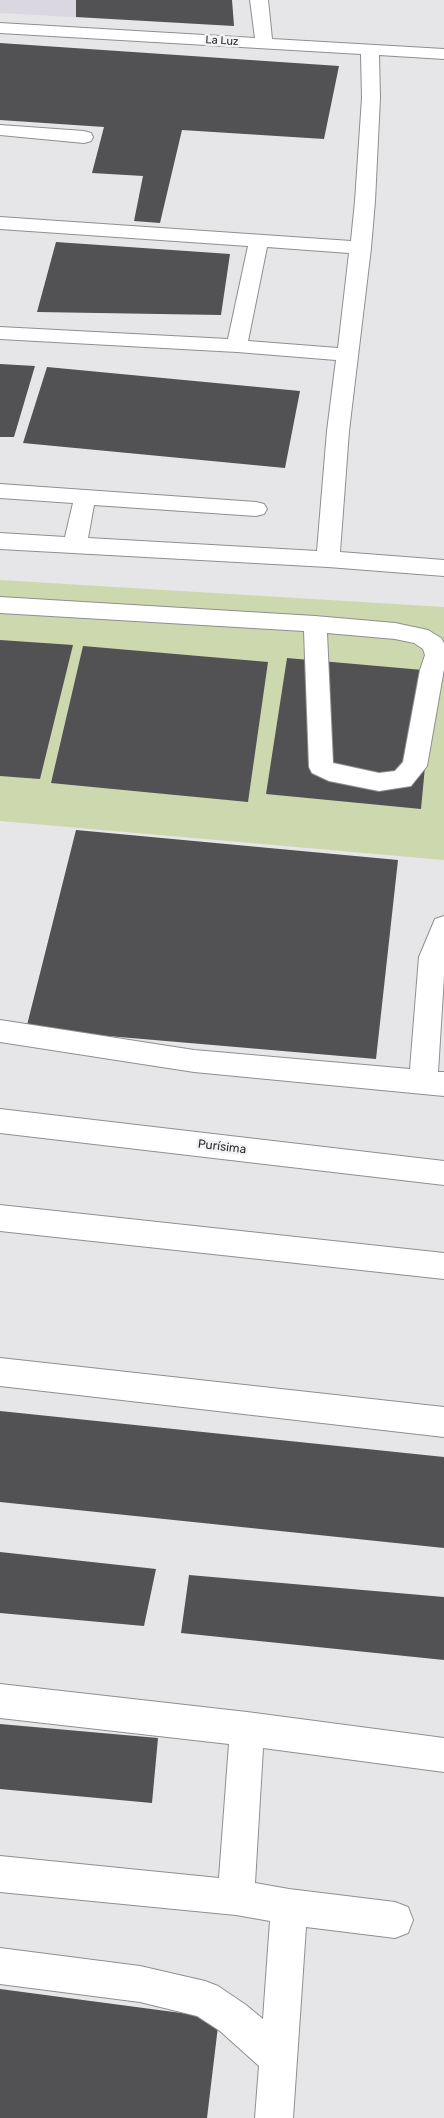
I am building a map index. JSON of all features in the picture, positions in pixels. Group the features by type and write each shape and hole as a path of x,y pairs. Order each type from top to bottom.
{"street":[{"path":"259,0 264,43"},
{"name":"La Luz","path":"0,28 444,54"},
{"path":"328,559 338,431 361,248 369,150 370,50"},
{"path":"0,130 84,137"},
{"path":"0,223 361,248"},
{"path":"237,346 260,241"},
{"path":"0,333 237,346 348,355"},
{"path":"0,491 256,509"},
{"path":"75,545 85,497"},
{"path":"0,542 328,559 444,568"},
{"path":"0,605 315,624 395,631 420,636 433,644 437,655 432,670 415,766 402,779 379,782 371,781 329,772 321,767 315,624"},
{"path":"0,1031 194,1061 433,1083 432,957 444,926"},
{"name":"Purísima","path":"0,1122 444,1173"},
{"path":"0,1218 444,1266"},
{"path":"0,1372 444,1422"},
{"path":"0,1701 247,1729 444,1755"},
{"path":"236,1898 247,1729"},
{"path":"0,1874 236,1898 289,1907 395,1920"},
{"path":"274,2118 289,1907"},
{"path":"0,1966 140,1984 205,1999 233,2018 278,2058"}],"shaded area":[{"path":"0,0 232,0 234,26 0,13"}],"green space":[{"path":"0,580 444,607 444,860 0,821"}],"building":[{"path":"76,0 232,0 234,26 76,17"},
{"path":"0,43 339,66 324,139 182,130 160,223 134,221 143,176 92,173 104,127 0,120"},
{"path":"56,242 230,254 221,315 37,312"},
{"path":"0,364 35,366 14,437 0,437"},
{"path":"47,367 300,391 285,468 23,443"},
{"path":"0,640 73,645 40,779 0,776"},
{"path":"83,646 268,662 248,802 51,783"},
{"path":"287,658 434,671 421,809 266,794"},
{"path":"76,830 398,860 376,1059 26,1029"},
{"path":"0,1411 444,1457 444,1548 0,1502"},
{"path":"0,1552 156,1569 144,1626 0,1613"},
{"path":"189,1575 444,1597 444,1660 181,1633"},
{"path":"0,1724 158,1738 152,1803 0,1789"},
{"path":"0,1989 219,2018 207,2118 0,2118"}]}
